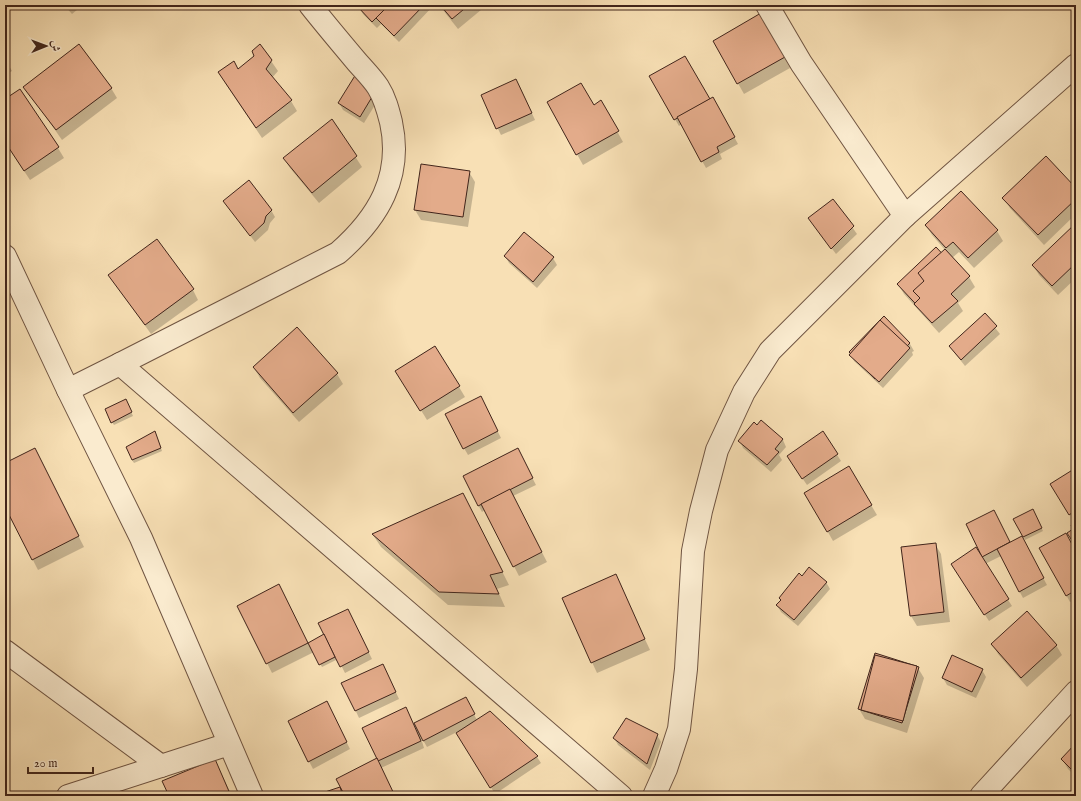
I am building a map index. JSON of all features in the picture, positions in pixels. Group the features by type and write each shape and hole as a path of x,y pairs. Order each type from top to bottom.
{"street":[{"path":"68,390 338,253 356,237 371,219 388,186 394,156 392,130 388,109 378,88 310,5"},
{"path":"767,5 801,64 905,216"},
{"path":"654,796 666,769 679,729 686,669 693,551 701,511 717,450 744,392 770,351 905,216 1076,65"},
{"path":"5,256 140,538 252,796"},
{"path":"120,364 620,796"},
{"path":"5,651 161,766"},
{"path":"980,796 1076,692"},
{"path":"68,796 229,744"}],"building":[{"path":"360,5 389,5 372,22 358,7"},
{"path":"389,5 424,5 394,36 376,18"},
{"path":"440,5 469,5 452,19"},
{"path":"761,13 785,57 737,84 713,41"},
{"path":"79,44 112,88 56,130 23,87"},
{"path":"260,44 272,60 266,69 292,100 256,128 218,72 234,61 238,69 254,56 252,51"},
{"path":"685,56 710,99 674,120 649,76"},
{"path":"356,74 378,87 360,117 338,103"},
{"path":"516,79 532,113 496,129 481,95"},
{"path":"581,83 594,105 601,100 619,131 576,155 547,102"},
{"path":"20,89 59,147 24,171 5,142 5,99"},
{"path":"713,97 735,137 717,147 719,152 701,162 677,117"},
{"path":"332,119 357,156 312,193 283,158"},
{"path":"1046,156 1076,188 1076,199 1038,235 1002,198"},
{"path":"421,164 470,171 463,217 414,210"},
{"path":"249,180 272,210 266,216 264,223 250,236 223,201"},
{"path":"961,191 998,230 968,258 953,242 946,248 925,225"},
{"path":"833,199 854,226 831,249 808,218"},
{"path":"1076,223 1076,263 1052,286 1032,265"},
{"path":"524,232 554,257 533,282 504,256"},
{"path":"157,239 194,289 145,325 108,275"},
{"path":"936,247 966,279 927,316 897,284"},
{"path":"945,249 970,276 951,294 958,301 932,323 914,304 920,298 913,291 924,281 918,273"},
{"path":"985,313 997,326 961,360 949,346"},
{"path":"884,316 910,343 875,379 849,352"},
{"path":"880,320 910,348 879,382 849,355"},
{"path":"297,327 338,373 293,413 253,367"},
{"path":"435,346 460,386 420,411 395,371"},
{"path":"481,396 498,431 463,449 445,414"},
{"path":"126,399 132,412 111,423 105,409"},
{"path":"761,420 783,439 775,449 779,452 767,465 738,441 754,422 757,425"},
{"path":"155,431 161,448 132,460 126,447"},
{"path":"823,431 838,454 802,479 787,456"},
{"path":"35,448 79,536 32,560 5,507 5,463"},
{"path":"518,448 533,478 478,506 463,476"},
{"path":"849,466 872,505 827,532 804,493"},
{"path":"1074,469 1076,473 1076,510 1069,515 1050,484"},
{"path":"510,489 542,552 513,567 481,504"},
{"path":"463,493 503,572 490,575 499,594 439,592 372,534"},
{"path":"1033,509 1042,528 1023,537 1013,519"},
{"path":"994,510 1010,542 982,557 966,524"},
{"path":"1076,521 1075,545 1067,533 1073,529 1071,525"},
{"path":"1066,533 1076,552 1076,590 1066,596 1039,548"},
{"path":"1022,536 1044,578 1019,592 997,549"},
{"path":"936,543 944,612 910,616 901,547"},
{"path":"976,547 1009,599 984,615 951,564"},
{"path":"809,567 827,582 794,620 776,605 781,600 779,598 799,573 802,576"},
{"path":"616,574 645,639 591,663 562,598"},
{"path":"279,584 308,643 266,664 237,606"},
{"path":"348,609 369,652 340,667 318,623"},
{"path":"1027,611 1057,645 1021,678 991,644"},
{"path":"324,634 335,657 319,665 308,643"},
{"path":"875,653 919,667 902,723 858,709"},
{"path":"875,655 917,666 903,721 861,710"},
{"path":"952,655 983,669 972,692 942,678"},
{"path":"383,664 396,692 355,711 341,683"},
{"path":"466,697 475,714 423,741 414,723"},
{"path":"327,701 347,742 308,762 288,721"},
{"path":"406,707 421,741 378,761 362,728"},
{"path":"490,711 538,756 490,788 456,733"},
{"path":"626,718 658,734 647,764 613,738"},
{"path":"1076,743 1076,774 1061,759"},
{"path":"377,758 395,796 345,796 336,779"},
{"path":"215,759 231,796 169,796 162,781"},
{"path":"340,787 343,796 319,796 319,794"}]}
